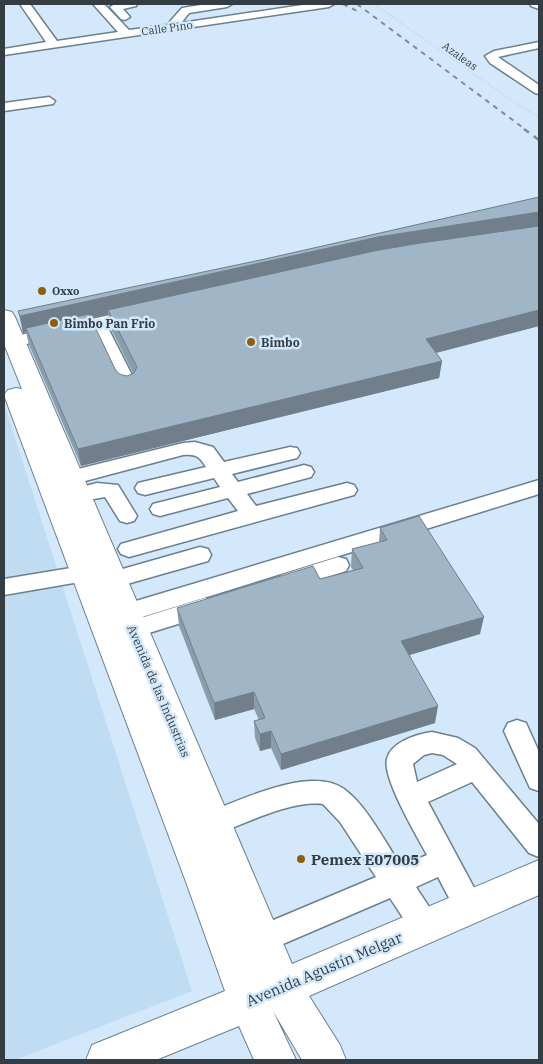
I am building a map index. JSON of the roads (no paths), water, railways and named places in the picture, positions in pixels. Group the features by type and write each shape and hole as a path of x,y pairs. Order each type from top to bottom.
{"main road":[{"name":"Avenida de las Industrias","path":"10,337 74,486 202,873 265,995 325,1060"},
{"name":"Avenida de las Industrias","path":"10,337 111,598 214,824 262,939 265,995 275,1060"},
{"name":"Avenida Agustín Melgar","path":"107,1060 265,995 539,877"}],"street":[{"path":"25,4 54,45"},
{"path":"98,4 126,34"},
{"path":"125,17 116,7 132,4"},
{"path":"170,28 182,7 227,4"},
{"name":"Calle Pino","path":"4,52 329,4"},
{"path":"535,4 539,6"},
{"path":"539,45 491,56 494,61 539,90"},
{"path":"4,107 49,101"},
{"path":"10,337 97,323 155,310"},
{"path":"97,323 128,385"},
{"path":"74,486 189,448 204,451 251,515"},
{"path":"145,488 290,453"},
{"path":"160,509 304,472"},
{"path":"74,486 110,490 127,516"},
{"path":"111,598 539,487"},
{"path":"129,549 347,490"},
{"path":"111,598 200,555"},
{"path":"4,587 111,598 338,565"},
{"path":"517,731 539,780"},
{"path":"469,907 403,782 399,760 406,752 424,744 442,743 455,746 466,756 539,844"},
{"path":"411,797 476,768"},
{"path":"214,824 294,795 311,792 325,793 335,798 350,813 425,926"},
{"path":"262,939 396,883 445,860"}],"railway":[{"path":"343,4 361,13"},
{"path":"357,4 526,130"},
{"path":"524,129 539,140"}],"place":[{"name":"Oxxo","path":"42,291"},
{"name":"Bimbo Pan Frio","path":"54,323"},
{"name":"Bimbo","path":"251,342"},
{"name":"Pemex E07005","path":"301,859"}]}
